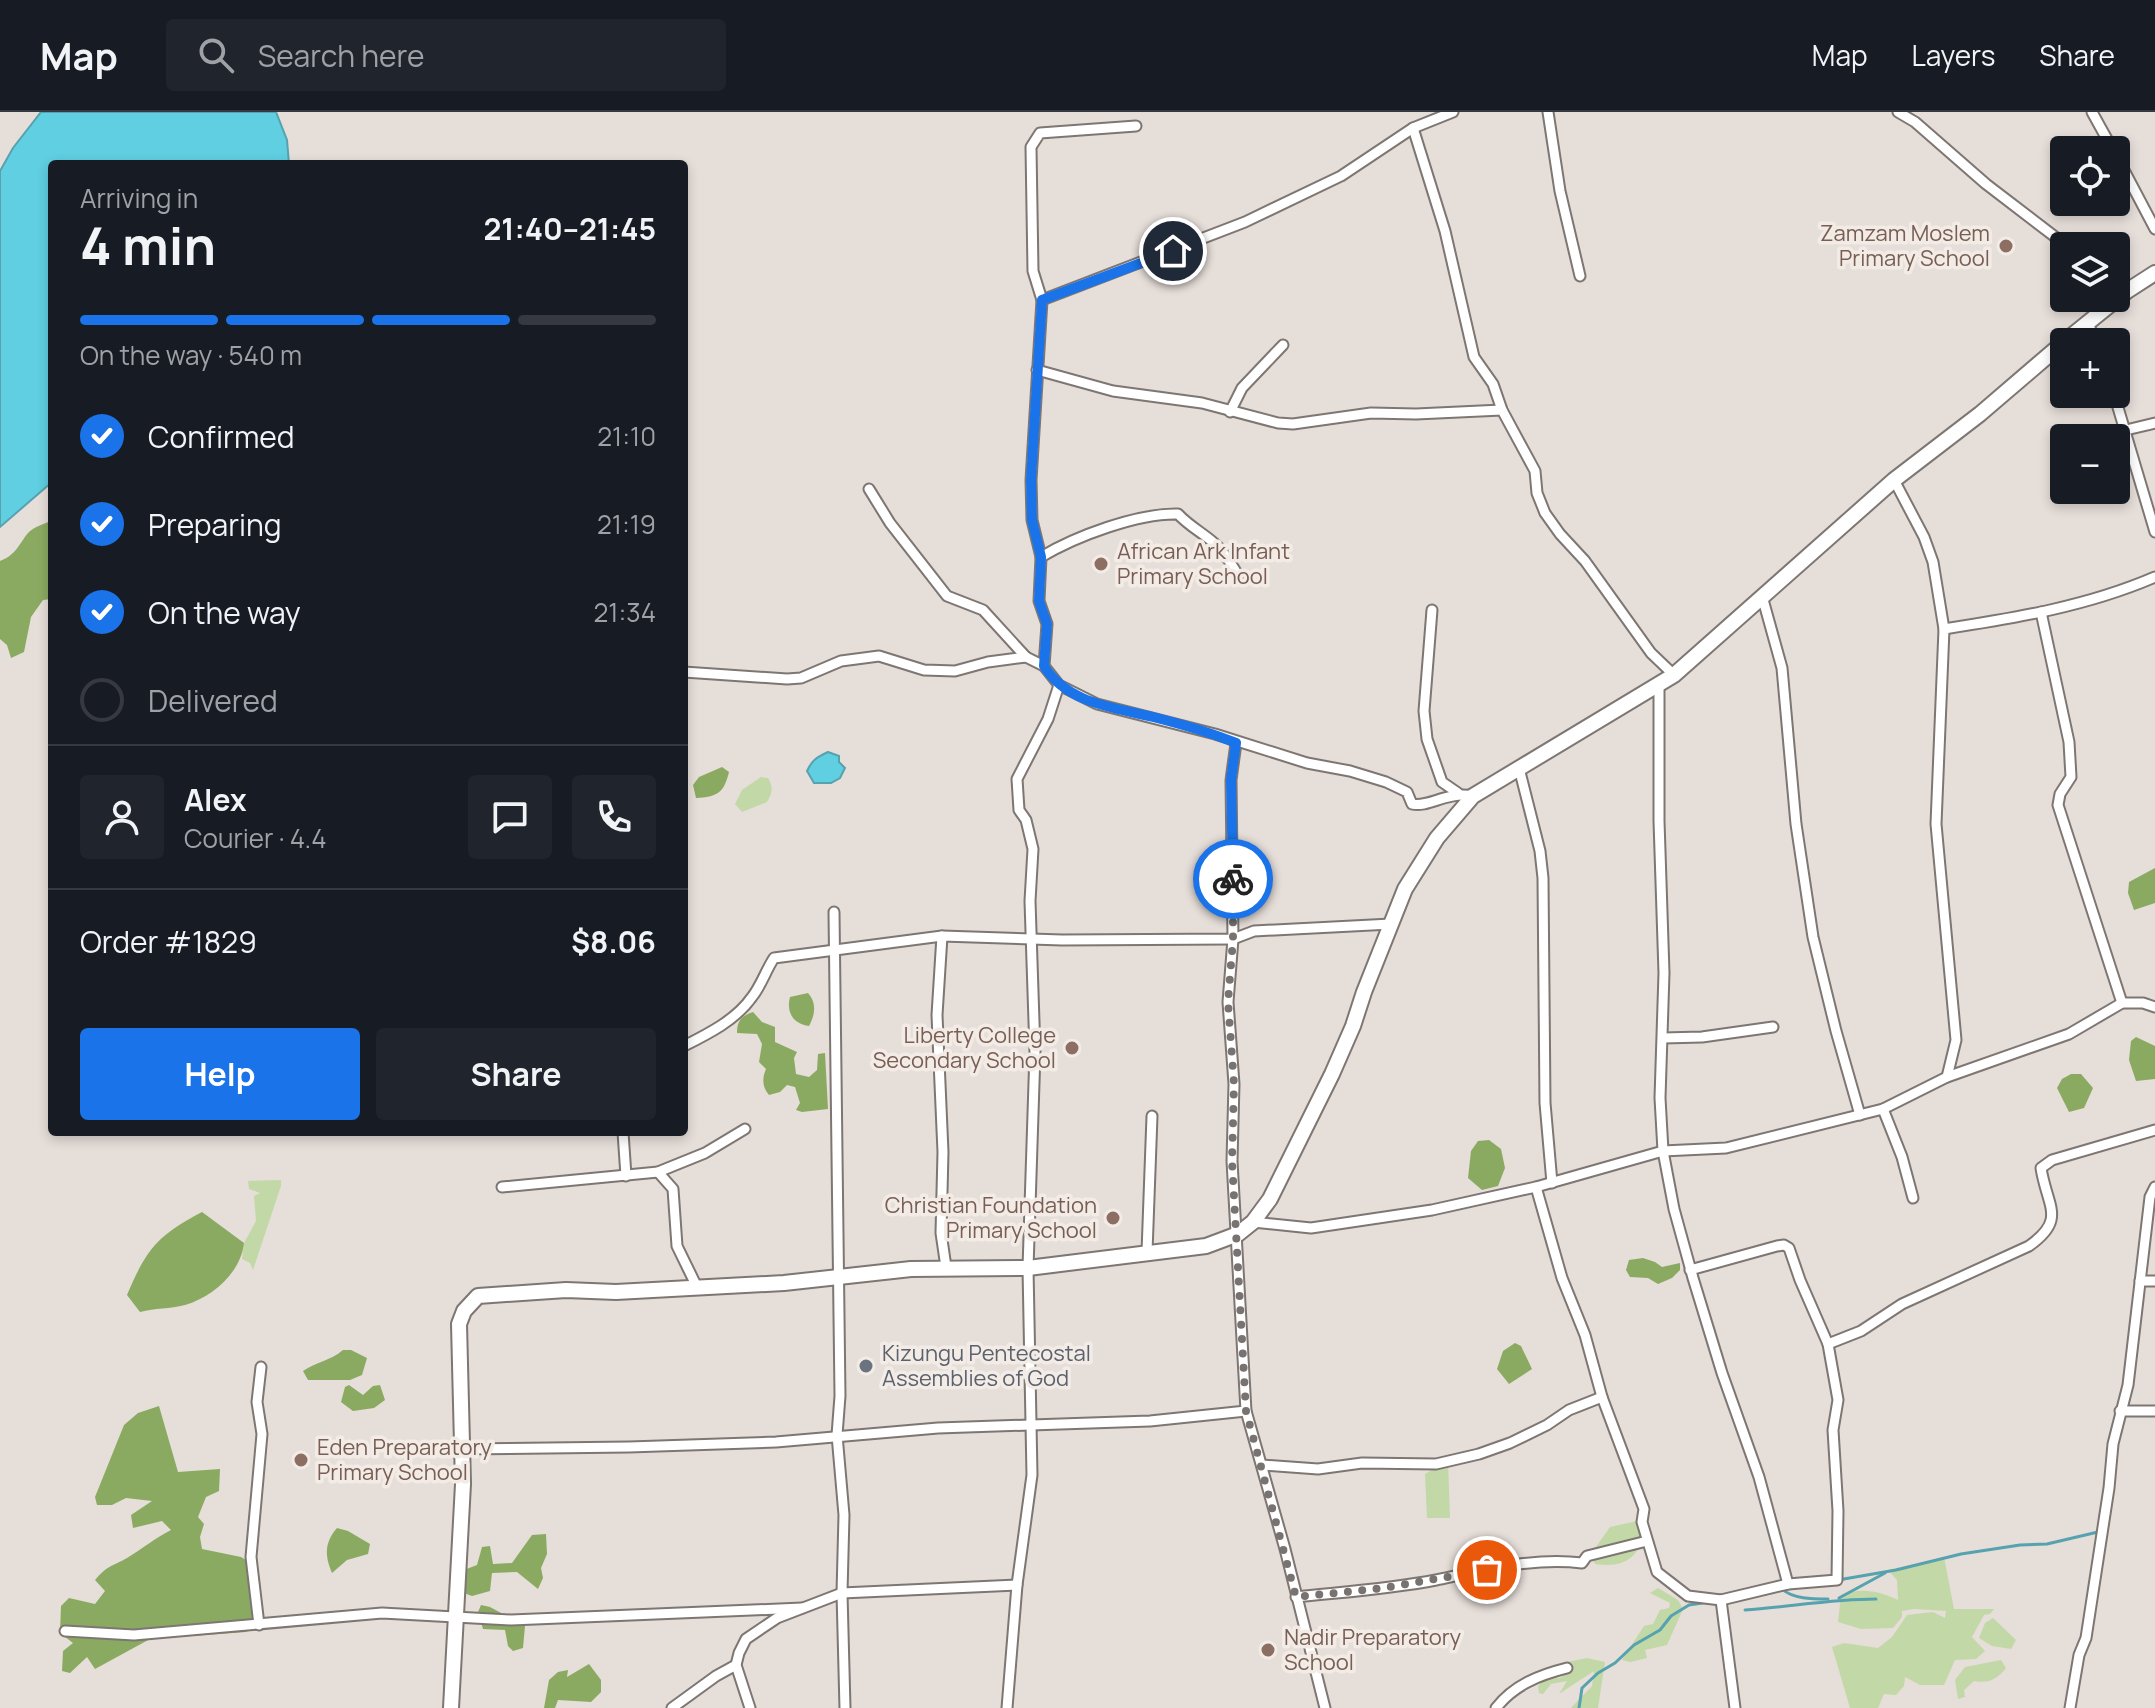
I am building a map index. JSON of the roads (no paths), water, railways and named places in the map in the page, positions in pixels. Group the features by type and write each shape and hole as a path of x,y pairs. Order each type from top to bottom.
{"street":[{"path":"1042,300 1245,222 1341,176 1413,128 1453,112"},
{"path":"1548,112 1560,191 1580,276"},
{"path":"1898,112 1915,122 1986,184 2050,233"},
{"path":"2092,112 2106,136"},
{"path":"1044,666 1047,624 1039,601 1041,557 1032,520 1042,300 1033,271 1031,147 1040,133 1136,126"},
{"path":"1413,128 1445,231 1474,357 1493,384 1502,410 1535,471 1537,493 1545,513 1585,561 1651,653 1674,675"},
{"path":"2130,181 2155,229"},
{"path":"2130,283 2155,273"},
{"path":"2081,328 2097,312"},
{"path":"2088,322 2090,328"},
{"path":"1230,412 1242,388 1283,345"},
{"path":"869,489 890,523 947,596 983,610 1026,657 1044,666 1059,685 1097,704 1386,782 1407,792 1412,804 1419,805 1465,795 1519,768 1674,675 1894,480 1980,414 2050,354"},
{"path":"1037,370 1113,391 1202,403 1252,418 1293,424 1371,413 1502,410"},
{"path":"2130,429 2155,423"},
{"path":"2130,444 2155,532"},
{"path":"1894,480 1924,537 1933,562 1944,629 1936,824 1956,1040 1947,1077"},
{"path":"1041,557 1068,541 1099,531 1156,515 1178,514 1213,542 1238,575"},
{"path":"1944,629 2041,612 2133,587 2155,577"},
{"path":"1762,596 1782,668 1796,824 1813,937 1860,1115"},
{"path":"1432,610 1425,728 1442,782 1465,795"},
{"path":"2041,612 2069,742 2071,777 2060,794 2058,805 2122,1003"},
{"path":"688,672 787,679 801,678 841,661 879,656 924,670 955,671 988,662 1026,657"},
{"path":"1659,684 1659,821 1664,916 1660,1098 1663,1151 1690,1270 1759,1477 1788,1584"},
{"path":"1007,1708 1017,1585 1032,1475 1028,1268 1035,1113 1030,880 1033,849 1026,820 1019,810 1017,779 1048,719 1059,685"},
{"path":"1236,743 1231,780 1233,939 1228,1002 1234,1084 1232,1161 1246,1411 1325,1708"},
{"path":"1519,768 1540,851 1543,878 1545,1103 1552,1183"},
{"path":"451,1708 463,1484 459,1324 464,1311 478,1296 697,1287 946,1267 1028,1268 1206,1246 1238,1234 1253,1222 1270,1199 1332,1074 1391,924 1419,864 1465,795"},
{"path":"834,912 840,1396 837,1435 844,1515 842,1593 845,1708"},
{"path":"688,1044 718,1027 743,1007 754,995 774,958 942,936 1233,939 1254,931 1391,924"},
{"path":"942,936 937,1015 943,1152 941,1233 946,1267"},
{"path":"1253,1222 1311,1228 1432,1210 1552,1183 1663,1151 1726,1148 1883,1109 1947,1077 2069,1034 2122,1003 2143,1003 2155,1007"},
{"path":"1663,1038 1702,1037 1773,1027"},
{"path":"1883,1109 1902,1157 1913,1198"},
{"path":"1147,1252 1152,1116"},
{"path":"502,1187 658,1172 705,1153 745,1129"},
{"path":"1828,1344 1861,1331 1902,1304 2029,1246 2046,1234 2053,1219 2041,1168 2052,1160 2155,1130"},
{"path":"623,1136 626,1176"},
{"path":"658,1172 673,1189 677,1246 697,1287"},
{"path":"1536,1187 1562,1278 1585,1335 1602,1397 1644,1509 1642,1522 1657,1572 1688,1596 1721,1600 1788,1584 1837,1580 1838,1511 1833,1430 1838,1400 1828,1344 1787,1246 1777,1246 1690,1270"},
{"path":"2070,1708 2079,1655 2086,1638 2113,1444 2128,1385 2150,1197 2155,1187"},
{"path":"2140,1281 2155,1281"},
{"path":"259,1625 251,1557 262,1434 257,1402 261,1367"},
{"path":"1262,1465 1318,1469 1362,1463 1436,1464 1510,1443 1569,1410 1602,1397"},
{"path":"461,1449 776,1442 837,1435 1032,1424 1150,1421 1246,1411"},
{"path":"2120,1411 2155,1411"},
{"path":"1296,1597 1384,1588 1466,1572 1561,1560 1582,1563 1587,1556 1647,1541"},
{"path":"750,1708 736,1665 746,1639 777,1618 842,1593 1017,1585"},
{"path":"1721,1600 1735,1708"},
{"path":"65,1631 134,1635 382,1613 511,1620 802,1608"},
{"path":"672,1708 736,1665"},
{"path":"1496,1708 1533,1678 1567,1668"}],"water":[{"path":"41,112 276,112 287,140 289,160 48,160 48,485 0,527 0,171 13,148"},
{"path":"828,752 839,756 839,762 845,768 840,778 831,783 814,783 807,771 815,759"}],"waterway":[{"path":"1838,1580 1961,1554 2047,1544 2098,1532"},
{"path":"1839,1598 1885,1573"},
{"path":"1782,1589 1797,1597 1828,1599"},
{"path":"1745,1610 1876,1599"},
{"path":"1579,1708 1582,1688 1598,1673 1615,1663 1634,1645 1660,1630 1671,1616 1689,1605 1709,1602"}],"place":[{"name":"Zamzam Moslem Primary School","path":"2006,246"},
{"name":"African Ark Infant Primary School","path":"1101,564"},
{"name":"Liberty College Secondary School","path":"1072,1048"},
{"name":"Christian Foundation Primary School","path":"1113,1218"},
{"name":"Kizungu Pentecostal Assemblies of God","path":"866,1366"},
{"name":"Eden Preparatory Primary School","path":"301,1460"},
{"name":"Nadir Preparatory School","path":"1268,1650"}]}
